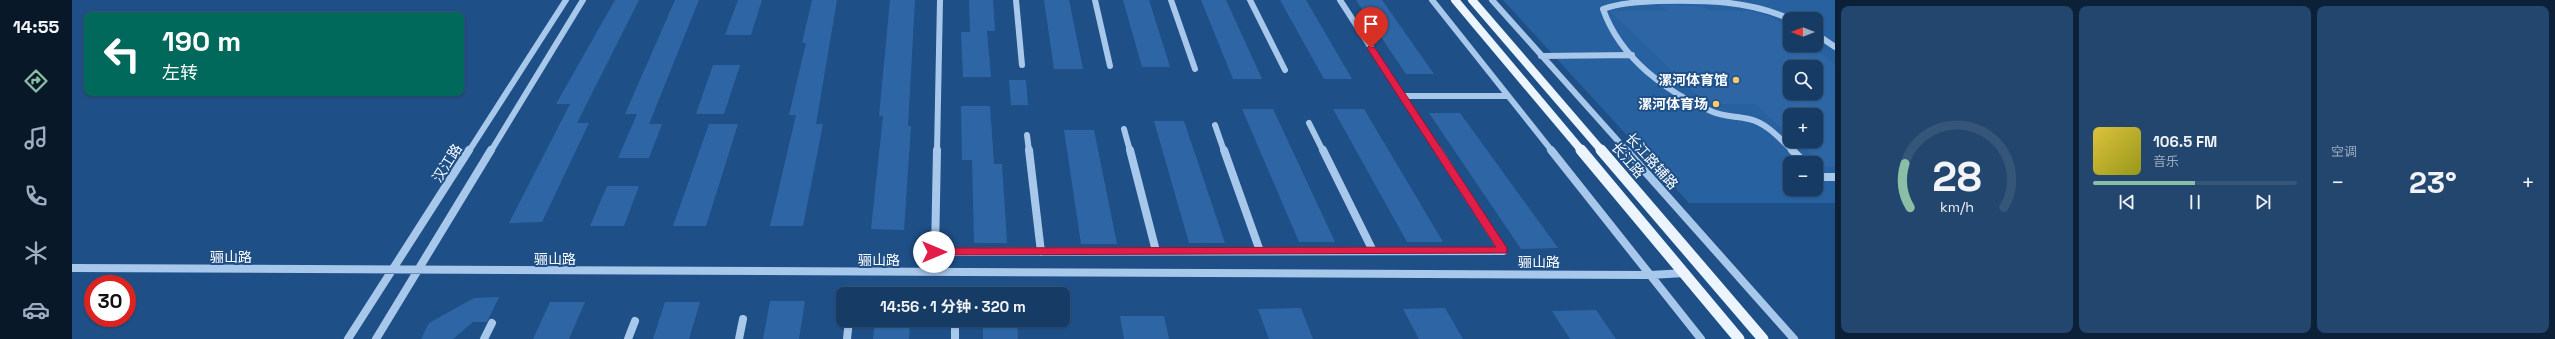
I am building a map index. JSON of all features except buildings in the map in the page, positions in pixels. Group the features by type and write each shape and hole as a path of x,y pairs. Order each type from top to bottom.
{"main road":[{"name":"长江路","path":"1455,0 1739,339"},
{"name":"长江路","path":"1472,0 1763,339"}],"street":[{"name":"汉江路","path":"348,339 566,0"},
{"path":"376,339 583,0"},
{"path":"940,0 934,252 1503,251 1340,0"},
{"path":"1016,0 1022,65"},
{"path":"1095,0 1110,66"},
{"path":"1171,0 1195,69"},
{"path":"1250,0 1285,70"},
{"path":"1432,0 1701,339"},
{"name":"长江路辅路","path":"1492,0 1794,339"},
{"path":"1783,16 1763,9 1724,0 1638,1 1607,6 1603,9 1605,24 1612,36 1660,83 1690,103 1716,114 1760,122 1797,156"},
{"path":"1823,39 1835,47"},
{"path":"1541,56 1632,55"},
{"path":"1403,96 1508,96"},
{"path":"1309,123 1373,251"},
{"path":"1215,125 1260,251"},
{"path":"1124,129 1156,251"},
{"path":"1026,135 1041,252"},
{"path":"1823,177 1835,177"},
{"name":"骊山路","path":"72,268 393,271 1650,275 1685,273"},
{"path":"739,339 743,319"},
{"path":"628,339 634,321"},
{"path":"484,339 492,323"},
{"path":"847,339 848,327"},
{"path":"955,327 955,339"}],"shaded area":[{"name":"漯河体育场","path":"1503,0 1835,0 1835,203 1689,203"}],"place":[{"name":"漯河体育馆","path":"1736,80"},
{"name":"漯河体育场","path":"1716,104"}],"route":[{"path":"934,252 1503,251 1371,48"}]}
